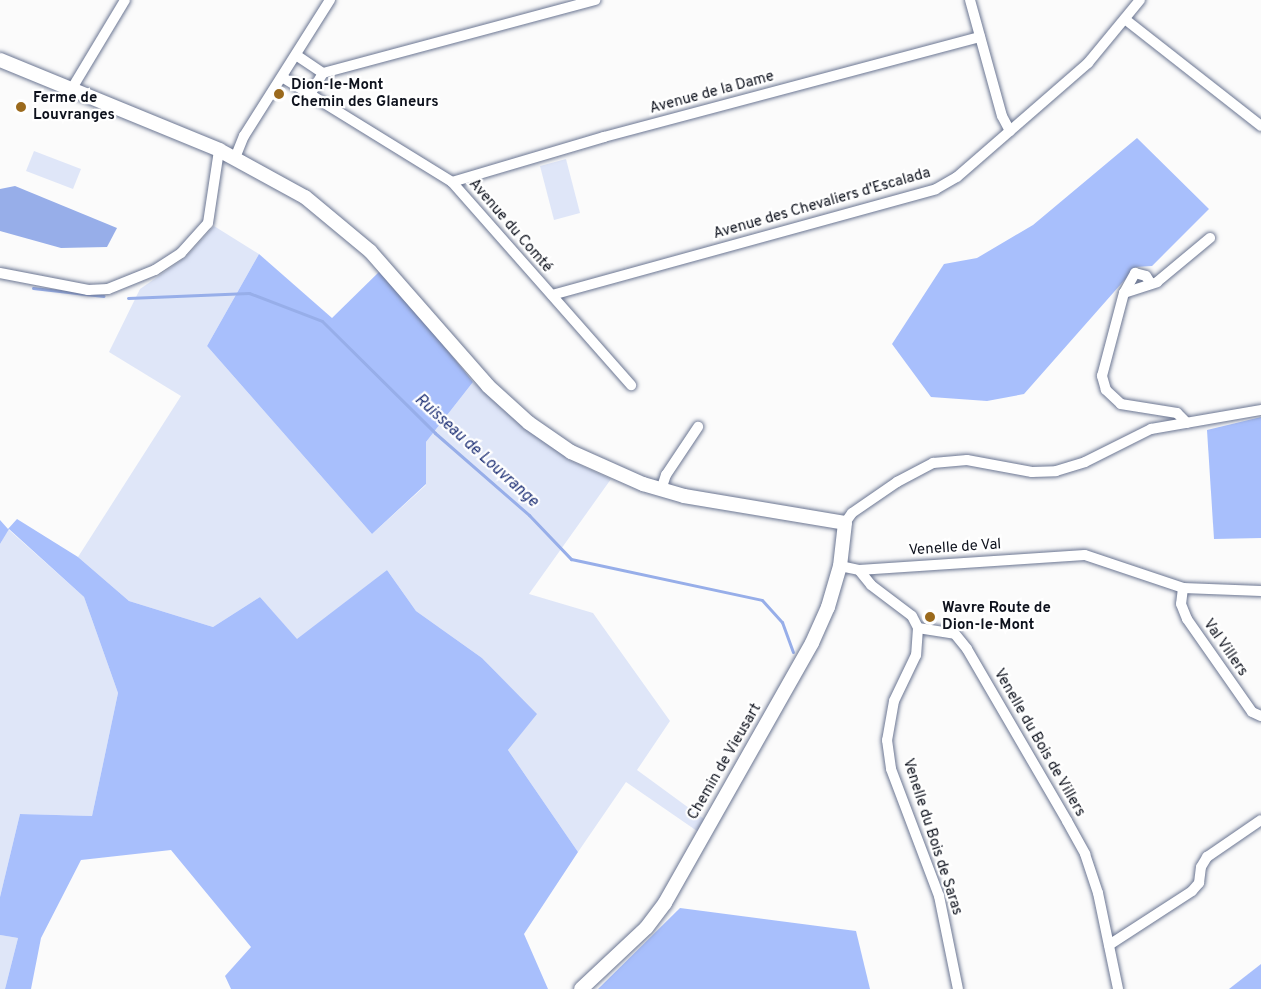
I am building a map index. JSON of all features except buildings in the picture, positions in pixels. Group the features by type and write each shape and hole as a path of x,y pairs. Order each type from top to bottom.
{"street":[{"path":"71,90 125,0"},
{"path":"235,158 244,136 330,0"},
{"path":"311,93 323,73 595,0"},
{"path":"970,0 1002,116 1010,132"},
{"name":"Avenue des Chevaliers d'Escalada","path":"552,295 936,189 957,177 1088,63 1126,20 1140,0"},
{"path":"1126,20 1261,126"},
{"name":"Avenue de la Dame","path":"452,183 604,137 980,37"},
{"path":"296,56 323,73"},
{"path":"0,60 219,150 305,197 348,230 397,279 488,386 529,423 571,452 661,490 845,523 852,513 897,482 933,463 967,460 1032,472 1056,471 1151,429 1261,410"},
{"name":"Avenue du Comté","path":"282,77 452,183 631,385"},
{"path":"0,273 88,290 117,286 155,270 181,253 208,223 219,150"},
{"path":"1124,293 1151,284 1182,264 1210,238"},
{"path":"1151,284 1146,276 1135,273 1124,293 1109,340 1103,383 1121,404 1177,413 1187,423"},
{"path":"661,490 666,475 698,427"},
{"name":"Chemin de Vieusart","path":"581,989 646,928 665,903 812,643 828,607 840,567 845,523"},
{"name":"Venelle de Val","path":"840,567 859,570 1072,554 1099,557 1183,588"},
{"path":"859,570 871,585 912,616 918,628"},
{"path":"1183,588 1261,591"},
{"name":"Val Villers","path":"1183,588 1181,604 1187,619 1252,712 1261,716"},
{"name":"Venelle du Bois de Villers","path":"918,628 954,634 968,649 1085,854 1118,989"},
{"name":"Venelle du Bois de Saras","path":"918,628 916,655 894,700 886,740 891,769 939,897 958,989"},
{"path":"1109,945 1192,891 1199,883 1201,867 1207,857 1261,820"}],"shaded area":[{"path":"1137,138 1209,209 1152,266 1136,267 1024,394 987,401 931,397 892,344 944,264 977,258 1033,225"},
{"path":"34,151 81,169 73,189 26,171"},
{"path":"566,159 580,213 554,220 540,166"},
{"path":"15,186 117,228 107,247 61,248 0,231 0,189"},
{"path":"214,226 259,254 207,346 372,534 426,485 426,442 473,382 569,460 611,479 529,594 593,613 670,721 637,770 704,819 697,831 626,782 578,852 508,750 536,714 482,658 416,611 387,570 297,640 260,597 213,627 129,601 78,557 181,396 109,352 140,289 186,257"},
{"path":"259,254 332,318 382,269 473,382 426,442 426,484 372,534 207,346"},
{"path":"1261,417 1261,538 1214,539 1207,430"},
{"path":"17,519 78,557 129,601 213,627 260,597 297,639 387,570 416,611 482,658 537,714 508,750 578,852 524,934 548,989 231,989 225,976 251,947 171,850 81,860 41,938 31,989 5,989 18,938 0,935 0,897 20,814 92,816 118,693 84,597 9,529 0,544 0,520 8,529"},
{"path":"8,529 84,597 118,693 92,816 20,814 0,897 0,544"},
{"path":"680,908 856,931 870,989 598,989"},
{"path":"0,935 18,938 5,989 0,989"},
{"path":"1261,964 1261,989 1229,989"}],"waterway":[{"name":"Ruisseau de Louvrange","path":"33,288 104,296"},
{"name":"Ruisseau de Louvrange","path":"128,298 249,293 322,321 435,433 529,515 571,559 762,600 782,622 793,652"}],"place":[{"name":"Dion-le-Mont Chemin des Glaneurs","path":"279,94"},
{"name":"Ferme de Louvranges","path":"21,107"},
{"name":"Wavre Route de Dion-le-Mont","path":"930,617"}]}
